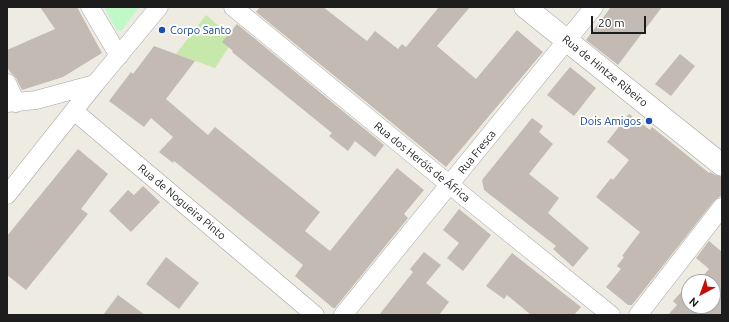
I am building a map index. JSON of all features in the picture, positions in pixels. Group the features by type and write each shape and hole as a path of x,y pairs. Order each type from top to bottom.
{"street":[{"path":"90,7 119,56"},
{"path":"7,195 95,84 159,7"},
{"name":"Rua dos Heróis de África","path":"233,7 450,185 612,315"},
{"name":"Rua de Hintze Ribeiro","path":"525,7 722,165"},
{"name":"Rua Fresca","path":"343,315 594,7"},
{"path":"7,83 11,103 36,100 95,84"},
{"name":"Rua de Nogueira Pinto","path":"74,111 315,315"},
{"path":"638,315 722,207"}],"green space":[{"path":"104,7 139,7 122,30 119,31 116,29"},
{"path":"206,15 234,39 215,68 176,54"}],"building":[{"path":"40,7 77,7 102,53 63,77 22,90 16,78 7,67 7,50 55,29"},
{"path":"260,7 323,7 367,41 375,31 398,49 402,44 406,47 439,7 470,7 437,46 476,79 517,30 543,52 446,167 256,12"},
{"path":"611,7 662,7 618,65 586,40"},
{"path":"237,24 384,145 375,157 355,141 348,151 329,136 332,133 232,52 233,51 222,42"},
{"path":"154,46 195,61 166,99 208,135 215,127 320,212 305,231 330,251 397,168 424,190 404,214 408,218 335,308 333,308 295,276 303,265 174,161 173,163 159,152 173,137 151,118 144,127 109,101 131,72 133,74"},
{"path":"680,54 695,66 671,96 655,84"},
{"path":"570,67 596,88 574,116 547,95"},
{"path":"629,114 650,130 652,127 709,173 710,172 722,177 722,195 714,201 632,305 628,305 606,287 621,269 617,266 624,257 622,256 640,232 596,197 611,178 613,180 629,160 607,142"},
{"path":"532,118 543,126 539,132 553,144 529,174 559,198 548,213 589,248 573,267 553,249 556,246 484,190 482,180"},
{"path":"78,149 108,174 81,209 88,214 26,290 7,275 7,236"},
{"path":"143,186 160,202 131,232 109,211 128,190 134,195"},
{"path":"459,209 491,235 463,271 447,258 459,243 443,230"},
{"path":"709,241 722,252 722,315 668,315 677,305 673,301 681,292 681,314 721,314 721,274 705,274 709,269 696,258"},
{"path":"424,252 441,265 426,283 449,302 439,315 379,315 413,272 410,269"},
{"path":"512,253 581,307 574,315 531,315 507,295 504,299 486,286"},
{"path":"166,257 199,283 179,309 146,284"},
{"path":"118,295 145,315 103,315"}],"place":[{"name":"Corpo Santo","path":"162,30"},
{"name":"Dois Amigos","path":"649,121"}]}
